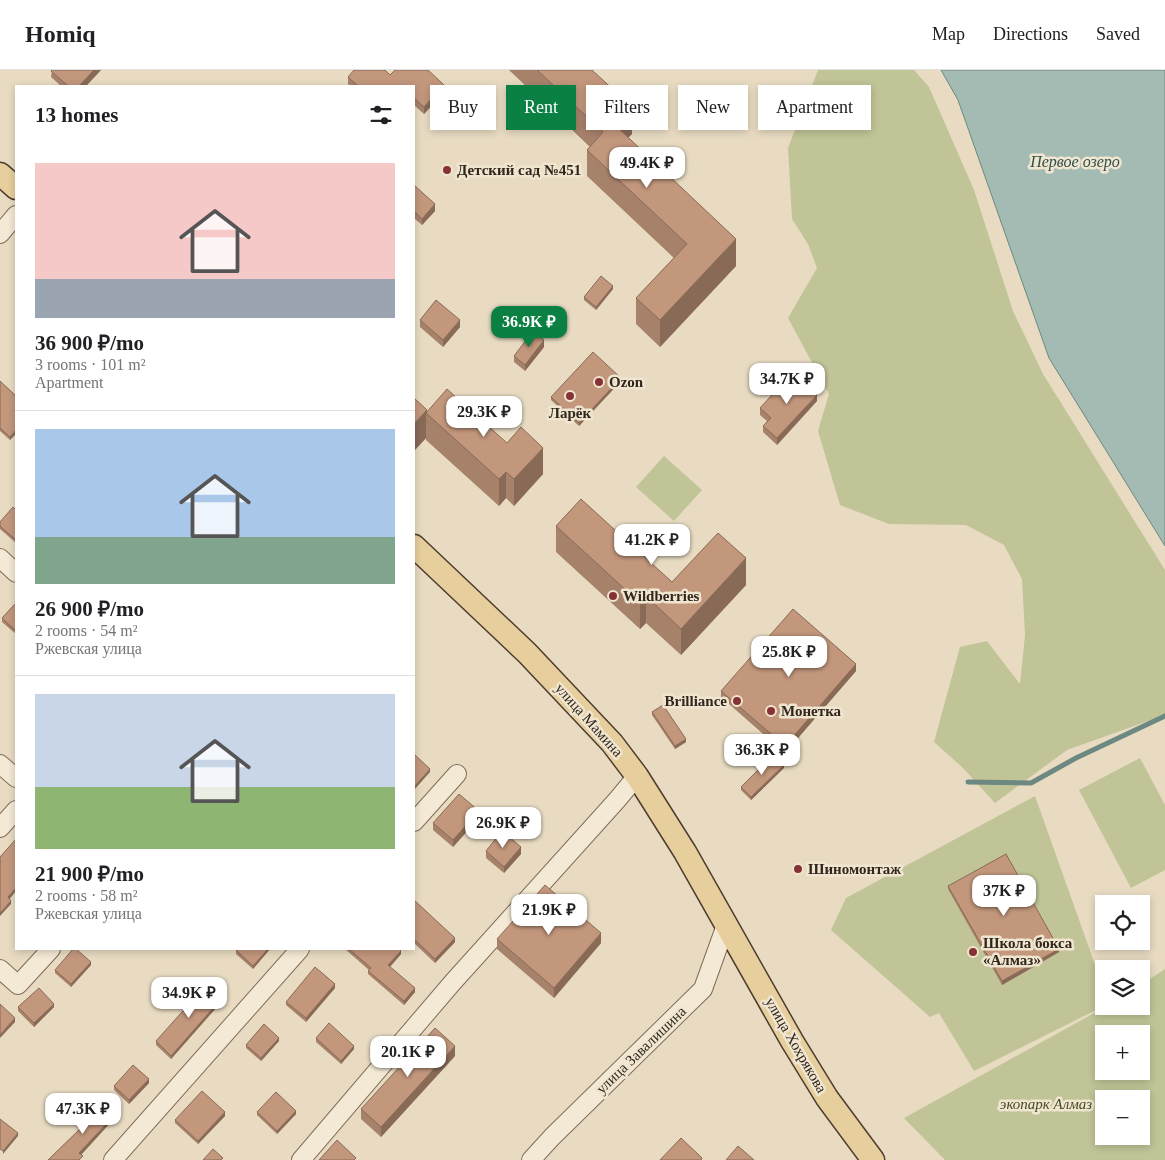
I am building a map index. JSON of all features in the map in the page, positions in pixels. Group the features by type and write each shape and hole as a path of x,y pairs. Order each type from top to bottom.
{"main road":[{"path":"0,174 15,187"},
{"name":"улица Мамина","path":"415,547 527,653 594,723 637,776 685,852 726,925"},
{"name":"улица Хохрякова","path":"726,925 827,1098 873,1160"}],"street":[{"path":"0,234 15,216"},
{"path":"0,558 15,572"},
{"path":"0,764 15,777"},
{"path":"415,821 456,774"},
{"path":"301,1160 452,982 637,776"},
{"path":"0,828 15,811"},
{"name":"улица Завалишина","path":"532,1160 552,1137 703,989 726,925"},
{"path":"0,969 18,985 50,950"},
{"path":"113,1160 299,950"}],"green space":[{"path":"818,70 914,70 929,87 974,190 1013,311 1043,374 1165,570 1165,715 1067,750 995,803 963,768 934,742 960,647 987,641 1020,684 1025,635 1022,579 1004,545 966,525 889,524 840,505 818,431 829,394 788,318 817,268 808,244 792,219 788,148 795,130 871,130 871,85 812,85"},
{"path":"664,456 702,490 674,521 636,487"},
{"path":"1140,758 1165,805 1165,870 1131,888 1079,790"},
{"name":"Школа бокса «Алмаз»","path":"1035,796 1095,965 1095,1010 974,1071 939,1013 930,1017 831,930 846,898"},
{"name":"экопарк Алмаз","path":"1165,969 1165,1160 945,1160 904,1118 1095,1013 1095,1015 1150,1015 1150,979"}],"water":[{"name":"Первое озеро","path":"941,70 1165,70 1165,546 1049,358 958,100"}],"building":[{"path":"94,70 80,85 67,85 51,71"},
{"path":"354,70 385,70 390,75 395,70 428,70 444,85 430,85 430,100 424,107 415,99 415,85 357,85 348,77"},
{"path":"537,70 592,70 608,85 586,85 586,116 576,107 576,85 553,85"},
{"path":"601,130 620,130 736,239 660,320 636,298 687,244 587,150 603,132"},
{"path":"415,186 435,204 422,219 415,212"},
{"path":"601,276 613,286 596,307 584,297"},
{"path":"436,300 460,320 443,340 420,320"},
{"path":"533,331 544,340 525,365 514,356"},
{"path":"593,352 621,378 579,423 551,397"},
{"path":"792,373 817,395 777,438 763,426 771,418 760,408"},
{"path":"0,381 15,395 15,431 10,437 0,428"},
{"path":"447,389 507,443 521,427 543,448 514,479 506,472 499,479 426,413"},
{"path":"415,399 427,410 415,423"},
{"path":"581,499 672,582 718,533 746,558 681,629 646,596 640,603 556,526"},
{"path":"13,507 15,509 15,539 0,526 0,522"},
{"path":"15,604 15,630 2,618"},
{"path":"793,609 856,664 785,746 721,691"},
{"path":"663,705 686,739 675,746 652,712"},
{"path":"415,755 430,769 415,786"},
{"path":"773,755 784,765 751,797 741,787"},
{"path":"459,794 479,811 453,840 433,823"},
{"path":"502,831 521,847 504,867 486,851"},
{"path":"15,840 15,889 8,897 11,901 0,913 1,862 0,857"},
{"path":"1006,854 1059,949 1002,981 948,886"},
{"path":"545,885 601,933 554,988 497,939"},
{"path":"415,901 455,938 435,959 415,940"},
{"path":"72,950 77,950 91,962 71,984 55,970"},
{"path":"236,950 267,950 253,966"},
{"path":"350,950 400,950 388,965 415,988 404,1001 368,971 371,968"},
{"path":"315,967 335,984 306,1018 286,1002"},
{"path":"208,983 223,997 171,1056 156,1041"},
{"path":"39,988 54,1004 34,1023 18,1007"},
{"path":"0,1004 15,1018 0,1035"},
{"path":"329,1023 354,1046 341,1061 316,1038"},
{"path":"264,1024 279,1038 261,1058 246,1045"},
{"path":"435,1028 455,1046 381,1127 361,1109"},
{"path":"133,1065 149,1079 129,1100 114,1086"},
{"path":"202,1091 225,1112 198,1141 175,1120"},
{"path":"276,1092 296,1111 277,1131 257,1112"},
{"path":"95,1104 111,1119 79,1153 83,1156 79,1160 48,1160 81,1128 77,1123"},
{"path":"0,1119 18,1133 3,1151 0,1149"},
{"path":"681,1138 702,1158 701,1160 660,1160"},
{"path":"337,1140 356,1158 354,1160 319,1160"},
{"path":"738,1146 754,1160 726,1160"},
{"path":"213,1149 223,1158 221,1160 203,1160"}],"waterway":[{"path":"968,782 1031,783 1076,758 1165,716"}],"place":[{"name":"Детский сад №451","path":"447,170"},
{"name":"Ozon","path":"599,382"},
{"name":"Ларёк","path":"570,396"},
{"name":"Wildberries","path":"613,596"},
{"name":"Brilliance","path":"737,701"},
{"name":"Монетка","path":"771,711"},
{"name":"Шиномонтаж","path":"798,869"},
{"name":"Школа бокса «Алмаз»","path":"973,952"}]}
